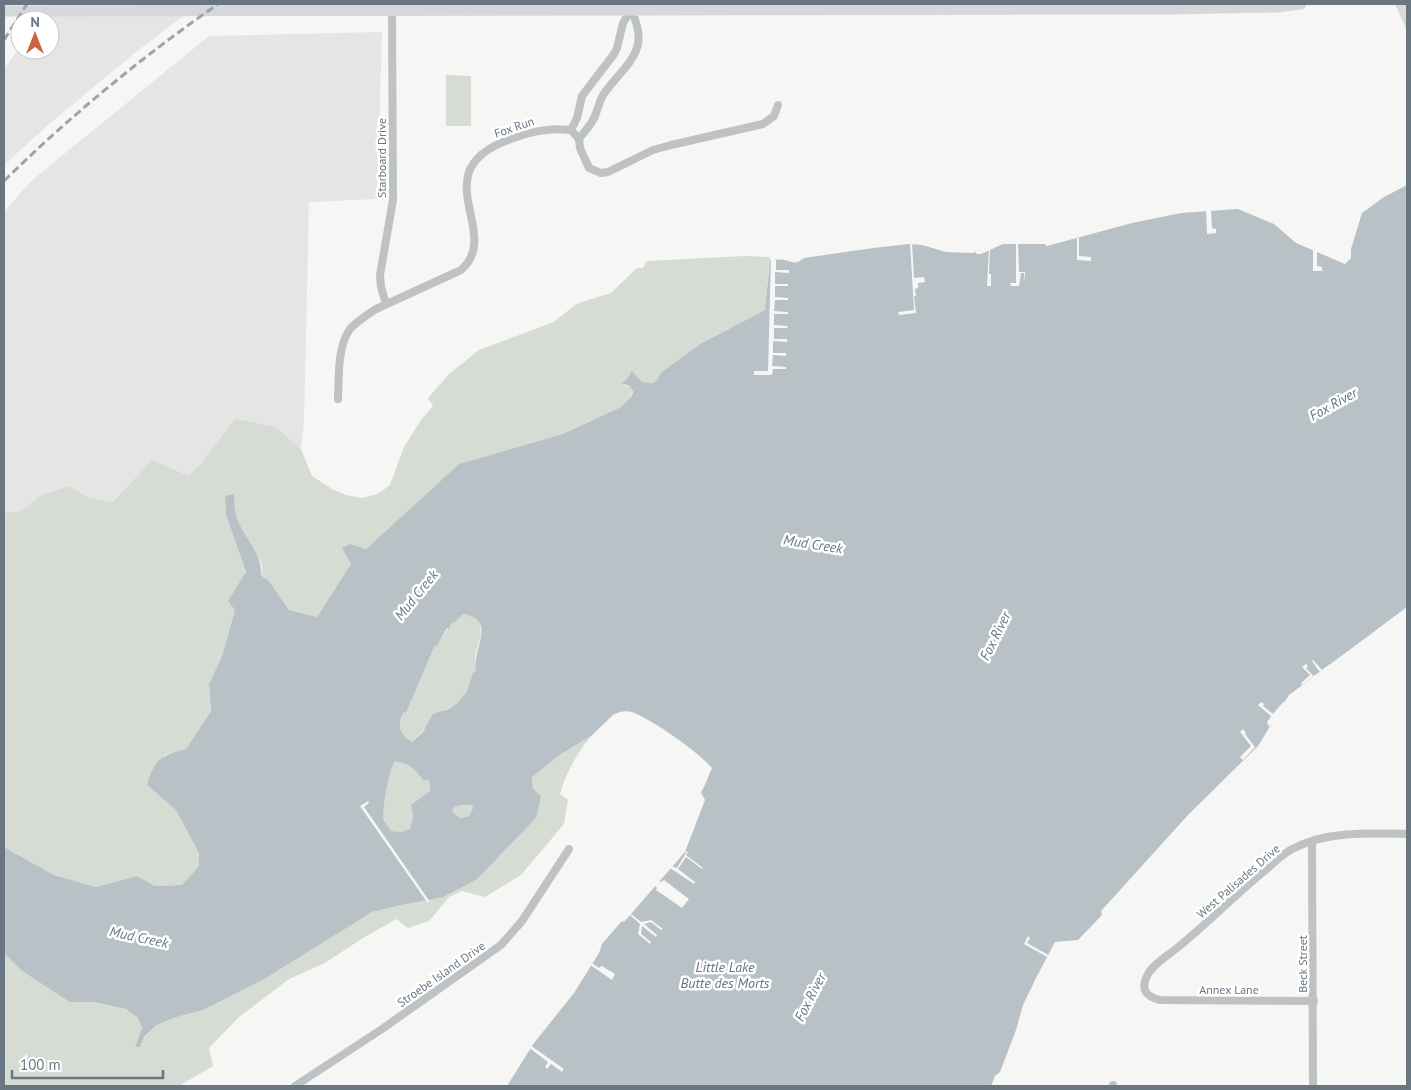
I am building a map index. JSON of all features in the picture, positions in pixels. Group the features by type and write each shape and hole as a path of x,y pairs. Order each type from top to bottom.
{"main road":[{"path":"4,11 631,10 689,7 1234,8 1301,4"}],"street":[{"name":"Starboard Drive","path":"386,304 380,275 393,200 392,10"},
{"path":"631,10 623,23 614,54 582,96 577,118 571,130 579,139 580,148 589,168 601,173 608,172 653,150 671,144 762,124 774,116 778,105"},
{"path":"579,139 595,118 599,102 604,94 632,61 636,52 638,24 631,10"},
{"name":"Fox Run","path":"338,399 342,349 350,329 366,315 461,270 470,261 475,241 466,192 466,182 473,164 479,156 495,145 532,131 553,128 571,130"},
{"name":"West Palisades Drive","path":"1146,994 1144,982 1154,967 1194,935 1254,879 1290,850 1335,835 1407,834"},
{"name":"Beck Street","path":"1312,842 1313,1086"},
{"name":"Stroebe Island Drive","path":"295,1086 382,1030 501,945 522,921 569,849"},
{"name":"Annex Lane","path":"1146,994 1151,998 1160,1000 1314,1001"}],"shaded area":[{"path":"48,4 199,4 136,52 48,125 4,165 4,70 11,60 60,60 60,10 44,10"},
{"path":"1395,4 1407,4 1407,31 1406,28"},
{"path":"382,32 377,199 309,202 304,423 301,449 276,427 202,462 189,476 152,460 113,502 89,498 69,486 41,495 21,511 4,513 4,212 31,181 209,36"},
{"path":"446,75 471,76 471,126 446,126"},
{"path":"745,256 770,257 765,310 700,344 662,372 653,383 642,382 632,372 623,381 624,385 632,388 631,397 621,407 563,434 459,464 366,549 350,544 343,548 351,564 317,617 289,610 269,581 261,574 262,564 239,525 234,510 235,503 225,496 226,515 246,572 229,601 235,610 222,656 209,684 211,711 186,749 165,755 147,785 176,810 199,855 199,866 182,885 155,886 137,876 96,887 54,875 4,847 4,513 21,511 41,495 69,486 89,498 113,502 152,460 189,476 235,419 276,427 301,449 312,476 332,489 346,495 362,498 378,494 390,485 404,447 421,420 433,406 428,398 449,374 479,350 554,322 576,304 611,293 637,268 643,268 647,261"},
{"path":"463,614 477,618 480,624 481,635 475,656 476,670 467,691 458,702 451,708 443,710 412,742 402,733 400,721 404,712 406,713 434,646 438,644 449,629 450,624"},
{"path":"591,736 572,764 560,794 568,800 564,824 521,875 485,897 462,891 449,897 429,921 408,928 396,919 325,963 289,979 238,1018 209,1048 213,1066 179,1086 4,1086 4,953 22,971 70,1001 94,1002 126,1009 138,1018 142,1028 135,1047 157,1025 173,1018 203,1010 372,912 406,904 477,879 536,818 532,777 561,754"},
{"path":"395,761 413,768 421,777 428,779 430,784 430,791 411,805 413,817 410,829 401,832 391,831 383,817 386,788 392,765"},
{"path":"472,805 473,808 469,816 461,818 452,812 454,807"}],"water":[{"path":"1407,185 1407,607 1289,695 1258,746 1188,815 1101,911 1102,915 1078,940 1055,942 1023,1005 1000,1072 995,1076 991,1086 507,1086 534,1043 574,993 599,953 602,944 622,921 624,922 685,852 705,800 701,792 712,768 697,753 651,721 630,711 613,715 591,736 561,754 532,777 533,789 541,796 536,818 477,879 443,897 372,912 264,979 203,1010 173,1018 157,1025 144,1037 140,1047 135,1047 142,1028 138,1018 126,1009 94,1002 70,1002 22,971 4,953 4,847 54,875 96,887 137,876 155,886 182,885 199,866 199,854 176,810 147,785 156,764 170,754 186,749 211,711 209,684 222,656 235,610 228,601 246,572 226,515 225,496 234,494 237,517 259,561 261,575 269,581 289,610 317,617 351,564 342,548 350,544 366,549 459,464 563,434 621,407 631,397 633,392 630,386 621,383 628,378 632,371 642,382 653,383 662,372 700,344 765,310 770,260 797,262 804,258 909,244 922,245 946,252 975,252 981,254 1003,244 1045,244 1047,246 1132,223 1181,213 1238,209 1274,224 1296,243 1345,264 1351,258 1351,249 1362,213 1384,197","holes":["463,614 473,617 479,622 481,629 476,670 473,673 467,691 458,702 451,708 433,714 423,732 412,742 402,733 400,721 404,712 406,713 434,647 438,644 447,628 450,629 450,624","395,761 409,765 424,781 428,779 430,784 430,791 411,805 413,817 410,829 401,832 391,831 383,816 386,791","472,805 473,808 469,816 461,818 452,812 454,807"]}],"pier":[{"path":"1206,210 1211,210 1212,228 1216,229 1216,233 1207,234"},
{"path":"1077,238 1079,238 1079,256 1091,257 1091,261 1077,260"},
{"path":"1016,241 1018,241 1019,272 1025,272 1025,283 1024,273 1021,273 1019,286 1011,286 1010,283 1016,283"},
{"path":"910,242 912,242 914,278 924,277 925,282 918,283 918,288 915,289 916,313 899,315 898,312 914,310"},
{"path":"989,247 991,286 987,286"},
{"path":"1313,250 1317,251 1317,266 1322,267 1322,271 1313,271"},
{"path":"771,258 776,260 776,270 789,270 789,273 775,272 775,284 788,284 788,286 775,286 775,297 788,298 788,300 775,300 774,311 788,312 788,314 774,314 774,325 788,326 787,328 774,328 774,339 787,339 787,342 773,341 773,353 786,353 786,356 773,355 772,366 786,367 786,369 773,369 772,375 754,375 754,371 768,371"},
{"path":"1313,660 1322,670 1330,664 1333,667 1316,679 1313,677 1302,685 1301,683 1310,675 1302,667 1306,664 1308,666 1306,668 1313,676 1320,672"},
{"path":"1284,701 1286,704 1269,727 1267,722 1271,716 1258,705 1261,702 1273,714"},
{"path":"1243,729 1255,747 1243,760 1240,757 1251,746 1240,732"},
{"path":"368,801 369,803 364,807 430,902 427,902 360,806"},
{"path":"685,851 688,852 686,855 703,868 686,857 678,869 695,882 694,884 670,868 672,866 677,868 686,853"},
{"path":"664,880 689,899 682,908 656,890 655,886 659,881"},
{"path":"631,914 641,922 651,920 663,929 661,930 651,922 644,924 657,935 656,937 642,926 641,934 651,942 650,944 638,934 640,924"},
{"path":"1028,936 1030,938 1027,943 1050,956 1049,958 1024,944"},
{"path":"590,962 599,968 602,966 615,974 612,980 589,964"},
{"path":"530,1045 564,1069 562,1072 551,1064 547,1069 545,1067 548,1062 528,1047"}],"railway":[{"path":"4,40 27,4"},
{"path":"4,181 107,88 218,4"}],"water label":[{"name":"Fox River","path":"1333,404"},
{"name":"Mud Creek","path":"813,544"},
{"name":"Mud Creek","path":"416,595"},
{"name":"Fox River","path":"995,636"},
{"name":"Mud Creek","path":"139,937"},
{"name":"Little Lake Butte des Morts","path":"725,976"},
{"name":"Fox River","path":"810,997"}]}
